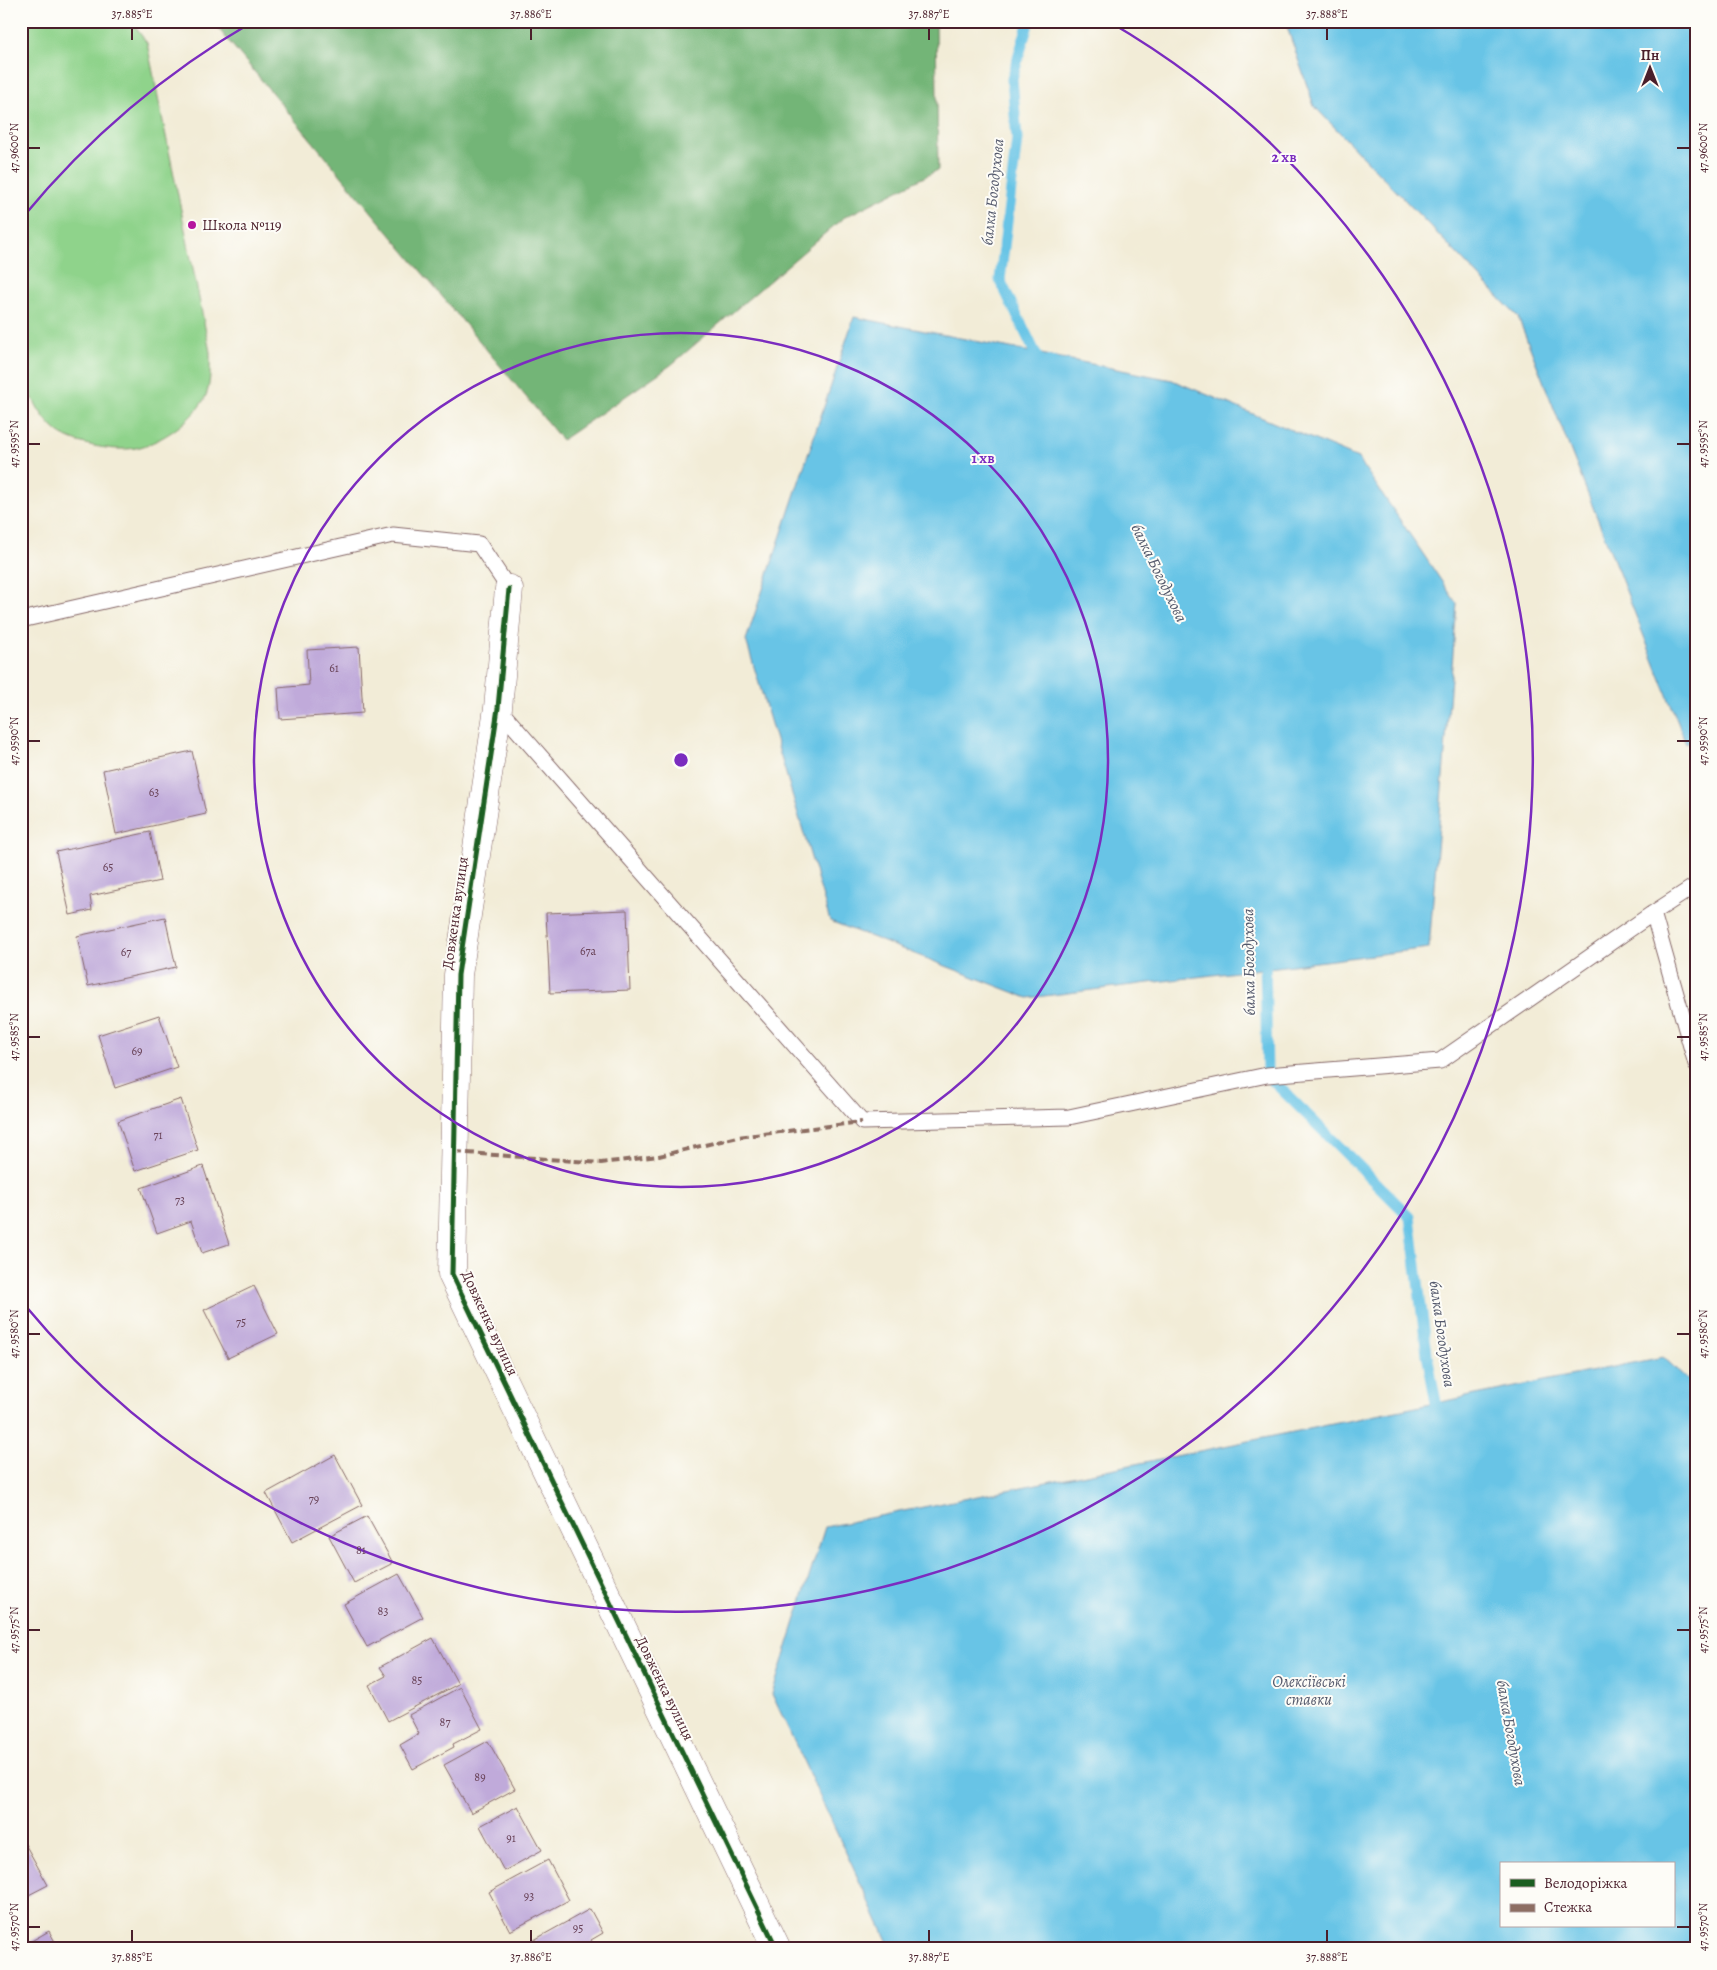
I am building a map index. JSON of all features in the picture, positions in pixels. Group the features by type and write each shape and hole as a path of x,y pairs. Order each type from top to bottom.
{"street":[{"name":"Довженка вулиця","path":"509,589 498,708 458,975 452,1274 777,1949"}],"lane":[{"path":"21,620 393,535 479,544 509,589"},
{"path":"498,708 862,1122 1069,1116 1267,1075 1440,1061 1696,885"},
{"path":"1653,913 1696,1064"}],"green space":[{"path":"21,21 131,21 147,43 210,352 210,372 209,386 205,398 196,411 174,430 140,447 121,449 98,447 65,437 44,418 34,401 23,372 21,363"},
{"path":"212,21 936,21 938,170 843,218 671,365 562,440"}],"water":[{"path":"1285,21 1696,21 1696,738 1686,743 1518,317 1314,106"},
{"path":"854,317 1172,380 1358,458 1457,604 1429,948 1028,998 830,921 746,640"},
{"name":"Олексіївські ставки","path":"1663,1357 1696,1387 1696,1949 891,1949 772,1694 825,1527"}],"building":[{"path":"359,647 363,713 280,719 278,688 309,685 307,650"},
{"path":"192,751 206,814 116,834 103,770"},
{"path":"150,832 160,881 90,896 92,910 70,915 56,852"},
{"path":"627,910 630,990 550,993 546,913"},
{"path":"165,917 176,967 88,986 77,936"},
{"path":"159,1015 177,1067 115,1088 98,1035"},
{"path":"181,1099 198,1150 135,1171 118,1121"},
{"path":"203,1166 229,1244 202,1253 191,1221 157,1233 141,1188"},
{"path":"254,1286 278,1334 228,1358 204,1310"},
{"path":"335,1455 362,1505 292,1542 266,1493"},
{"path":"367,1516 393,1563 354,1583 329,1536"},
{"path":"399,1574 423,1617 367,1647 344,1604"},
{"path":"433,1638 458,1684 388,1721 369,1685 386,1676 380,1667"},
{"path":"460,1687 482,1729 453,1744 454,1747 413,1769 400,1745 419,1734 409,1715"},
{"path":"488,1741 515,1789 471,1813 444,1765"},
{"path":"518,1806 542,1850 504,1871 480,1826"},
{"path":"25,1844 48,1885 21,1899 21,1846"},
{"path":"548,1860 569,1900 510,1931 489,1892"},
{"path":"590,1909 603,1933 591,1940 596,1949 538,1949 534,1940"},
{"path":"49,1931 59,1949 21,1949 21,1947"}],"waterway":[{"name":"балка Богодухова","path":"1029,21 1012,79 1017,139 1000,280 1042,367"},
{"name":"балка Богодухова","path":"1265,954 1267,1075 1410,1217 1427,1354 1439,1419"}],"marked path":[{"path":"455,1152 601,1163 659,1156 738,1137 862,1122"}],"cycle path":[{"path":"509,589 498,708 458,975 452,1274 777,1949"}],"place":[{"name":"Школа №119","path":"192,225"}]}
